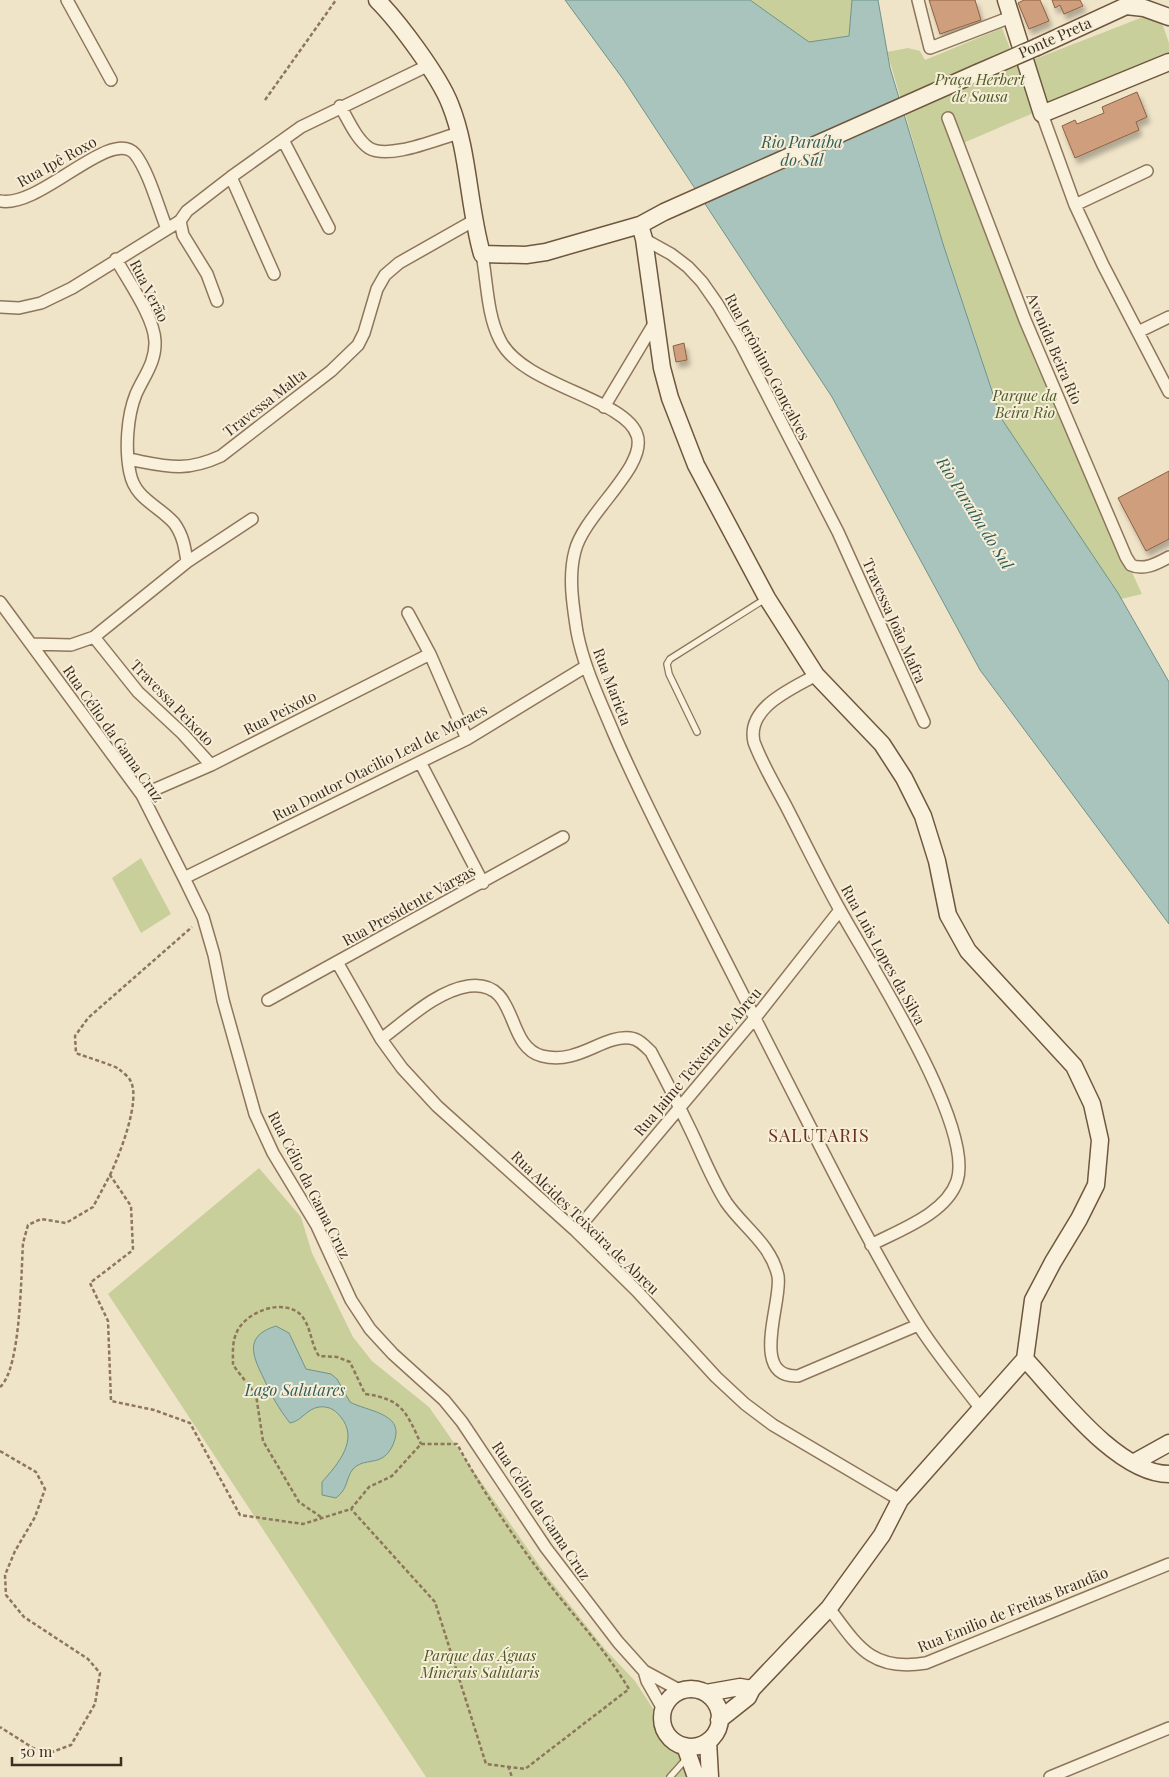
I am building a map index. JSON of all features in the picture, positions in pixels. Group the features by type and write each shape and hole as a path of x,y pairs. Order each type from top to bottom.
{"main road":[{"path":"377,0 389,12 427,66 450,104 459,133 473,221 482,254"},
{"path":"1006,0 1042,114 1169,62"},
{"path":"1128,3 1169,17"},
{"name":"Ponte Preta","path":"482,254 526,255 642,232 664,212 1037,47 1128,3"},
{"path":"642,232 662,368 682,431 696,465 767,598 816,675 882,744 904,778 923,816 937,861 948,915 957,934 968,951 1074,1066 1098,1121 1100,1140 1096,1185 1033,1300 1025,1358 900,1500 882,1535 829,1608 752,1688 748,1697 719,1720"},
{"path":"1025,1358 1100,1440 1116,1453 1134,1463 1162,1474 1169,1474"},
{"path":"1134,1463 1169,1443"},
{"path":"696,1777 686,1752 671,1739 662,1725 663,1708 673,1695 681,1691 696,1690 706,1693 740,1687 752,1688"},
{"path":"686,1752 708,1741 718,1728 719,1720 715,1704 706,1693"},
{"path":"708,1741 710,1777"}],"street":[{"path":"918,0 930,48 1011,17"},
{"path":"73,3 111,80"},
{"path":"0,307 19,308 42,303 72,288 180,221 187,212 232,177 302,127 340,106 427,66"},
{"path":"340,106 368,148 378,151 397,151 459,133"},
{"path":"1042,114 1075,205 1103,265 1169,392"},
{"name":"Avenida Beira Rio","path":"948,118 1025,320 1126,557 1135,567 1156,564 1169,557"},
{"path":"283,140 329,228"},
{"name":"Rua Ipê Roxo","path":"0,200 18,201 31,196 98,154 112,149 126,148 135,154 142,167 167,229"},
{"path":"1075,205 1146,171"},
{"path":"232,177 274,274"},
{"path":"180,221 183,235 207,274 217,301"},
{"name":"Travessa Malta","path":"128,459 188,468 221,456 353,351 364,333 377,289 385,275 399,263 473,221"},
{"name":"Rua Jerônimo Gonçalves","path":"642,232 688,267 718,304 741,344 838,532"},
{"name":"Rua Marieta","path":"482,254 491,311 499,339 508,353 548,380 604,407 628,421 636,432 639,444 633,463 600,505 583,531 575,550 572,601 585,667 632,775 871,1245 918,1325 981,1409"},
{"name":"Rua Verão","path":"116,259 153,329 155,341 152,365 135,396 129,418 128,459"},
{"path":"1138,332 1169,317"},
{"path":"604,407 655,322"},
{"path":"128,459 130,474 135,488 142,498 174,523 181,535 187,562"},
{"path":"31,644 71,645 94,637 187,562 252,519"},
{"name":"Travessa João Mafra","path":"838,532 924,722"},
{"name":"Rua Célio da Gama Cruz","path":"0,602 142,795 184,878 202,917 255,1114 273,1154 316,1226 351,1300 370,1329 393,1354 444,1400 462,1422 546,1548 618,1642 644,1671 647,1681 663,1708"},
{"path":"408,613 430,654 467,739"},
{"name":"Travessa Peixoto","path":"94,637 138,692 183,734 210,765"},
{"name":"Rua Peixoto","path":"142,795 210,765 430,654"},
{"name":"Rua Doutor Otacilio Leal de Moraes","path":"184,878 467,739 585,667"},
{"name":"Rua Luis Lopes da Silva","path":"816,675 767,705 755,723 752,736 756,748 840,910 906,1023 933,1079 959,1152 957,1182 942,1203 920,1219 871,1245"},
{"path":"420,762 483,883"},
{"name":"Rua Presidente Vargas","path":"268,1000 483,883 563,837"},
{"name":"Rua Jaime Teixeira de Abreu","path":"576,1230 755,1018 840,910"},
{"name":"Rua Alcides Teixeira de Abreu","path":"337,962 381,1039 402,1068 437,1106 576,1230 637,1291 690,1351 745,1404 773,1425 900,1500"},
{"path":"381,1039 434,1000 452,991 469,986 485,988 498,995 508,1006 519,1038 528,1050 540,1055 554,1058 570,1057 616,1039 630,1038 642,1043 651,1052 727,1202 773,1260 779,1289 770,1341 772,1356 777,1367 785,1374 791,1376 810,1373 918,1325"},
{"name":"Rua Emilio de Freitas Brandão","path":"829,1608 855,1644 873,1657 892,1666 909,1666 926,1663 1169,1564"},
{"path":"644,1671 681,1691"},
{"path":"1050,1777 1169,1728"}],"lane":[{"path":"697,732 669,674 667,664 670,659 767,598"},
{"path":"670,1777 686,1752"}],"path":[{"path":"265,100 336,0"},
{"path":"0,1386 4,1383 15,1357 24,1244 28,1225 41,1219 66,1223 93,1207 121,1152 133,1102 131,1080 117,1068 93,1061 76,1052 75,1036 88,1018 202,917"},
{"path":"110,1175 131,1206 133,1250 90,1283 108,1321 110,1401 154,1410 190,1423 240,1515 303,1524 351,1509 369,1487 392,1476 421,1444 457,1444 484,1492 556,1593 612,1660 629,1689 526,1769 486,1764 435,1602 351,1509"},
{"path":"351,1509 321,1517 298,1502 263,1441 256,1395 233,1364 236,1333 248,1318 267,1308 285,1307 300,1314 310,1328 312,1346 319,1356 337,1357 350,1362 364,1394 386,1397 407,1414 421,1444"},
{"path":"0,1452 36,1472 45,1489 35,1517 15,1551 5,1575 6,1595 24,1618 88,1659 100,1673 95,1704 71,1745 52,1752 33,1748 0,1727"},
{"path":"508,1766 512,1777"}],"green space":[{"path":"750,0 852,0 849,36 809,42"},
{"name":"Parque da Beira Rio","path":"1143,17 1162,23 1169,43 1169,55 954,147 1036,364 1142,594 1121,599 1001,418 942,240 887,52 908,48 920,51 925,60 1002,28 1017,66"},
{"path":"141,858 171,914 141,933 112,878"},
{"name":"Parque das Águas Minerais Salutaris","path":"259,1168 301,1217 312,1253 353,1337 372,1361 429,1407 546,1575 604,1648 635,1681 685,1758 693,1777 426,1777 108,1294"}],"water":[{"name":"Rio Paraíba do Sul","path":"565,0 750,0 809,42 849,36 852,0 878,0 890,68 944,247 1001,418 1118,593 1169,682 1169,924 980,670 832,397 623,79"},
{"name":"Lago Salutares","path":"276,1326 289,1333 306,1369 331,1374 337,1379 350,1402 382,1414 394,1424 396,1430 395,1439 387,1454 379,1460 356,1466 343,1491 336,1498 322,1495 322,1482 344,1451 348,1433 346,1425 331,1408 315,1408 298,1420 290,1423 282,1412 256,1362 253,1347 259,1335"}],"building":[{"path":"929,0 975,0 981,20 940,34"},
{"path":"1024,0 1040,0 1049,21 1029,29 1018,3"},
{"path":"1052,0 1080,0 1083,6 1064,14 1060,5 1055,8"},
{"path":"1137,92 1147,117 1136,122 1139,130 1075,158 1062,126 1075,120 1077,124 1104,113 1102,107"},
{"path":"684,343 687,360 676,362 673,346"},
{"path":"1169,471 1169,539 1146,551 1118,498"}],"district":[{"name":"SALUTARIS","path":"819,1136"}],"park label":[{"name":"Praça Herbert de Sousa","path":"980,88"}]}
